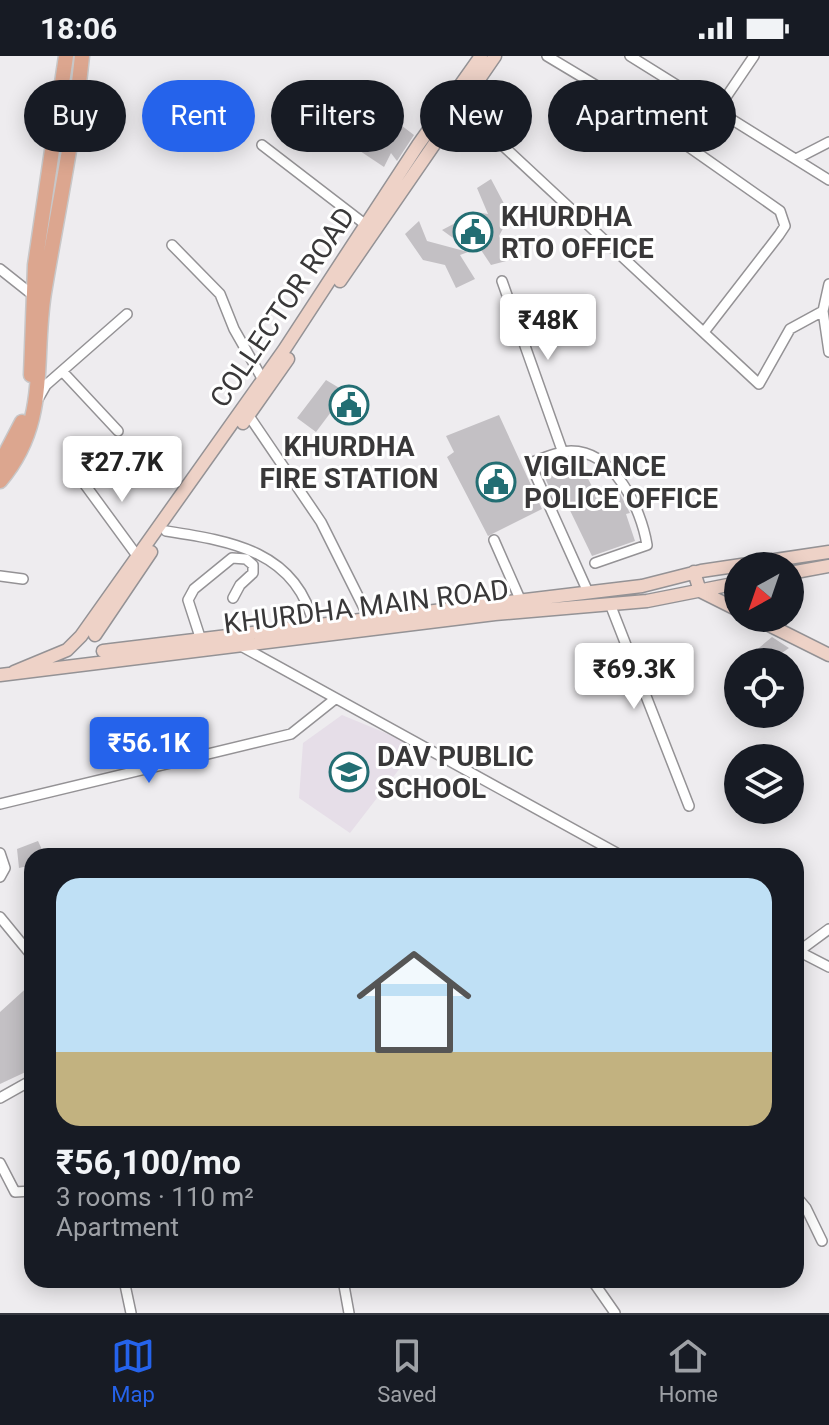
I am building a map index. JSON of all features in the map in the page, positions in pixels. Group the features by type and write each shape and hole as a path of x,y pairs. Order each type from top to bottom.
{"main road":[{"path":"0,481 26,440 38,399 35,265 66,56"},
{"path":"0,464 17,437 31,395 38,299 82,56"},
{"name":"COLLECTOR ROAD","path":"468,80 481,56"},
{"name":"COLLECTOR ROAD","path":"475,80 495,56"},
{"name":"COLLECTOR ROAD","path":"95,635 249,416 366,225 420,151"},
{"name":"COLLECTOR ROAD","path":"14,672 67,650 81,636 263,380 288,352 422,152"},
{"name":"KHURDHA MAIN ROAD","path":"103,651 642,586 694,572 829,552"},
{"path":"804,570 829,566"},
{"path":"694,572 700,591 724,603"},
{"name":"KHURDHA MAIN ROAD","path":"0,675 495,614 610,604 724,586"},
{"path":"783,632 829,655"},
{"path":"81,636 95,635 103,651 93,664"},
{"path":"67,650 78,665"}],"street":[{"path":"547,56 632,107 780,211 785,226 704,332"},
{"path":"630,56 670,80"},
{"path":"736,82 754,56"},
{"path":"736,121 829,180"},
{"path":"796,159 829,142"},
{"path":"262,145 366,225"},
{"path":"510,152 759,384 790,329 823,311"},
{"path":"172,245 220,294 234,329 263,380"},
{"path":"0,269 38,299"},
{"path":"502,281 563,453"},
{"path":"829,284 823,311 829,352"},
{"path":"38,399 46,385 127,314"},
{"path":"62,371 118,431"},
{"path":"249,416 321,522 369,618"},
{"path":"588,592 530,463 563,453 594,454 618,476 645,530 647,545 595,563"},
{"path":"75,471 138,557"},
{"path":"166,531 238,545 283,567 309,604 314,626"},
{"path":"494,540 520,599"},
{"path":"201,640 188,600 194,589 232,558 246,559 253,565 253,573 240,585 233,598"},
{"path":"0,576 23,579"},
{"path":"610,604 689,806"},
{"path":"241,646 607,848"},
{"path":"0,804 291,734 335,699"},
{"path":"0,853 5,868 0,877"},
{"path":"0,917 24,946"},
{"path":"804,946 829,929"},
{"path":"804,953 829,967"},
{"path":"0,1098 24,1084"},
{"path":"0,1163 15,1192 24,1191"},
{"path":"804,1206 822,1241"},
{"path":"126,1288 131,1313"},
{"path":"344,1288 349,1313"},
{"path":"596,1288 615,1313"}],"shaded area":[{"name":"DAV PUBLIC SCHOOL","path":"342,715 417,746 350,833 299,798 303,743"}],"building":[{"path":"404,127 414,135 404,150"},
{"path":"362,152 403,152 397,161 391,153 384,167"},
{"name":"KHURDHA RTO OFFICE","path":"491,179 510,215 499,236 510,260 491,265 479,247 471,251 442,230 465,218 471,229 475,212 488,214 477,188"},
{"path":"419,221 427,241 468,252 460,255 475,279 456,288 445,265 423,260 405,234"},
{"path":"326,380 346,392 316,432 297,418"},
{"name":"VIGILANCE POLICE OFFICE","path":"499,415 542,509 488,536 447,457 454,452 446,436"},
{"path":"578,460 594,490 614,485 617,488 630,513 626,514 635,541 592,556 564,498 554,498 546,480 548,474"},
{"path":"772,637 789,648 759,648"},
{"path":"38,841 41,848 24,848 24,867 19,868 17,849"},
{"path":"24,990 24,1073 0,1084 0,1012"}],"place":[{"name":"KHURDHA RTO OFFICE","path":"473,232"},
{"name":"KHURDHA FIRE STATION","path":"349,405"},
{"name":"VIGILANCE POLICE OFFICE","path":"496,482"},
{"name":"DAV PUBLIC SCHOOL","path":"349,772"}]}
